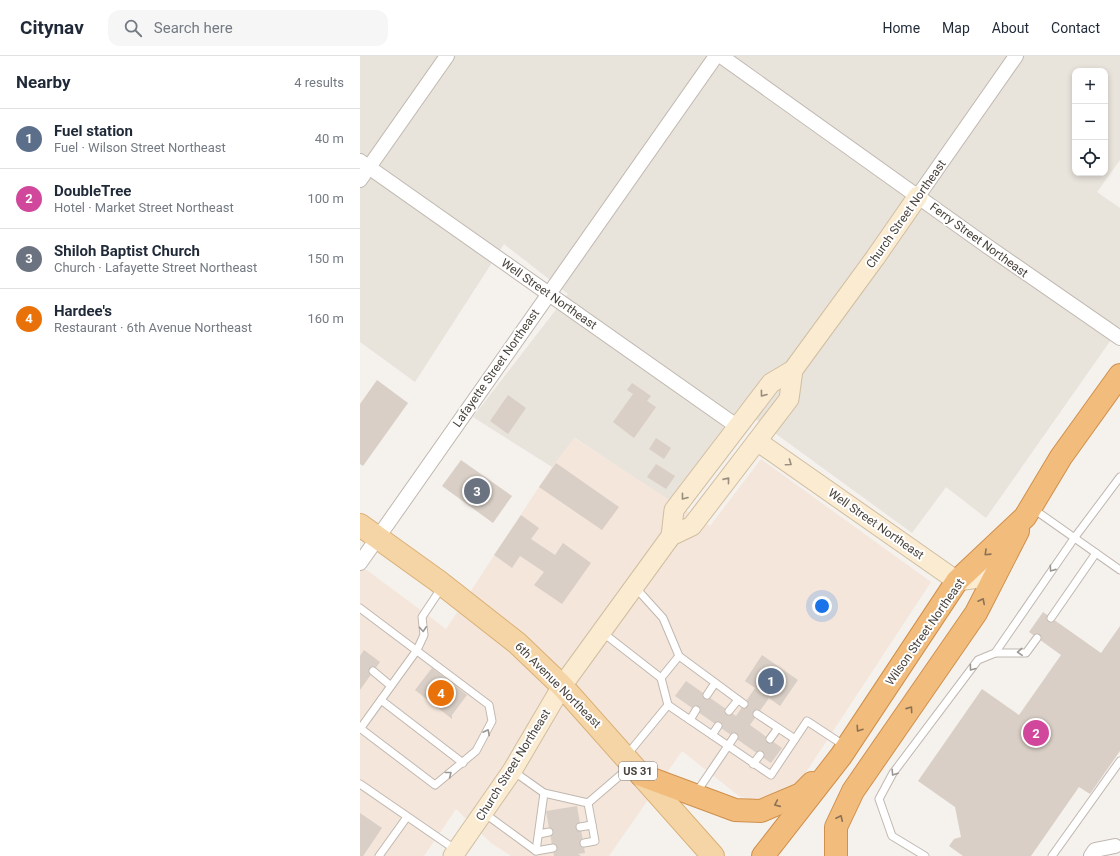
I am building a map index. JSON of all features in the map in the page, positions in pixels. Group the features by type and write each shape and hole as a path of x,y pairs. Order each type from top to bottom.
{"highway":[{"name":"Wilson Street Northeast","path":"763,856 844,752 958,581 1028,512 1061,457 1120,375"},
{"path":"836,856 836,827 853,791 976,613 1028,512"},
{"path":"633,765 695,795 734,810 761,811 801,794 844,752"}],"main road":[{"name":"6th Avenue Northeast","path":"360,525 444,585 517,643 562,686 714,856"}],"street":[{"path":"360,180 364,164 447,56"},
{"name":"Lafayette Street Northeast","path":"360,563 716,56"},
{"name":"Ferry Street Northeast","path":"721,56 1033,279 1120,338"},
{"name":"Church Street Northeast","path":"455,853 512,771 562,686 671,536 674,510 771,383 793,370 875,258 1016,56"},
{"name":"Well Street Northeast","path":"364,164 738,427"},
{"name":"Church Street Northeast","path":"671,536 692,526 789,399 793,370"},
{"name":"Well Street Northeast","path":"757,441 958,581"},
{"path":"958,581 979,578 1000,566"},
{"path":"1091,856 1095,850 1116,846"}],"lane":[{"path":"995,652 1074,537 1120,477"},
{"path":"1028,512 1074,537 1120,570"},
{"path":"1051,618 1096,553"},
{"path":"360,608 417,650 489,704 492,721 482,742 463,762 435,785 360,729 417,650 424,635 422,617 444,585"},
{"path":"635,587 663,618 678,656 744,704"},
{"path":"602,632 661,678 668,705 771,775 807,721 844,752"},
{"path":"925,856 892,836 879,799 893,773 978,660 995,652 1026,653 1037,638"},
{"path":"661,678 678,656"},
{"path":"373,671 391,686"},
{"path":"707,695 715,683"},
{"path":"381,700 463,762"},
{"path":"729,711 738,700"},
{"path":"588,803 633,765 668,705"},
{"path":"690,720 696,710"},
{"path":"757,714 795,739"},
{"path":"712,735 718,726"},
{"path":"770,740 778,728"},
{"path":"695,795 734,737"},
{"path":"753,764 760,755"},
{"path":"1052,856 1120,761"},
{"path":"512,771 544,794 588,803"},
{"path":"360,784 408,817 455,853"},
{"path":"536,851 544,794"},
{"path":"584,843 594,841 588,803"},
{"path":"484,813 536,851 553,848"},
{"path":"379,856 408,817"},
{"path":"580,827 592,825"},
{"path":"538,834 550,832"}],"shaded area":[{"path":"360,56 1120,56 1120,160 1097,192 1120,208 1120,327 986,518 946,487 912,533 739,407 674,504 575,438 552,467 473,417 568,294 504,244 415,382 360,342"},
{"path":"574,438 710,526 761,459 931,582 793,792 760,802 739,796 682,751 609,856 511,856 491,843 456,809 424,856 360,856 360,565 446,629 552,467"}],"building":[{"path":"377,380 408,403 363,466 360,464 360,404"},
{"path":"632,383 651,396 647,401 656,407 634,438 613,422 633,394 627,390"},
{"path":"508,395 526,408 508,434 490,421"},
{"path":"656,438 671,448 664,459 649,449"},
{"path":"461,460 512,496 493,523 442,486"},
{"path":"556,463 619,507 602,530 539,487"},
{"path":"656,464 675,476 666,489 647,477"},
{"path":"521,515 539,528 531,539 555,555 563,543 591,563 562,604 534,585 544,572 520,556 512,568 494,555"},
{"path":"1043,612 1101,653 1120,626 1120,751 1090,794 1079,787 1031,856 963,856 949,846 954,839 961,837 955,807 918,781 982,689 1019,715 1061,655 1029,632"},
{"path":"364,650 380,662 360,690 360,656"},
{"path":"762,655 798,680 780,706 769,698 750,725 782,748 771,763 675,696 686,681 736,716 755,688 745,681"},
{"path":"432,668 467,695 452,715 452,719 415,690"},
{"path":"577,806 585,853 578,854 581,856 554,856 546,811"},
{"path":"360,813 382,828 363,856 360,856"}],"place":[{"name":"Shiloh Baptist Church","path":"477,491"},
{"name":"Fuel station","path":"771,681"},
{"name":"Hardee's","path":"441,693"},
{"name":"DoubleTree","path":"1036,733"}]}
